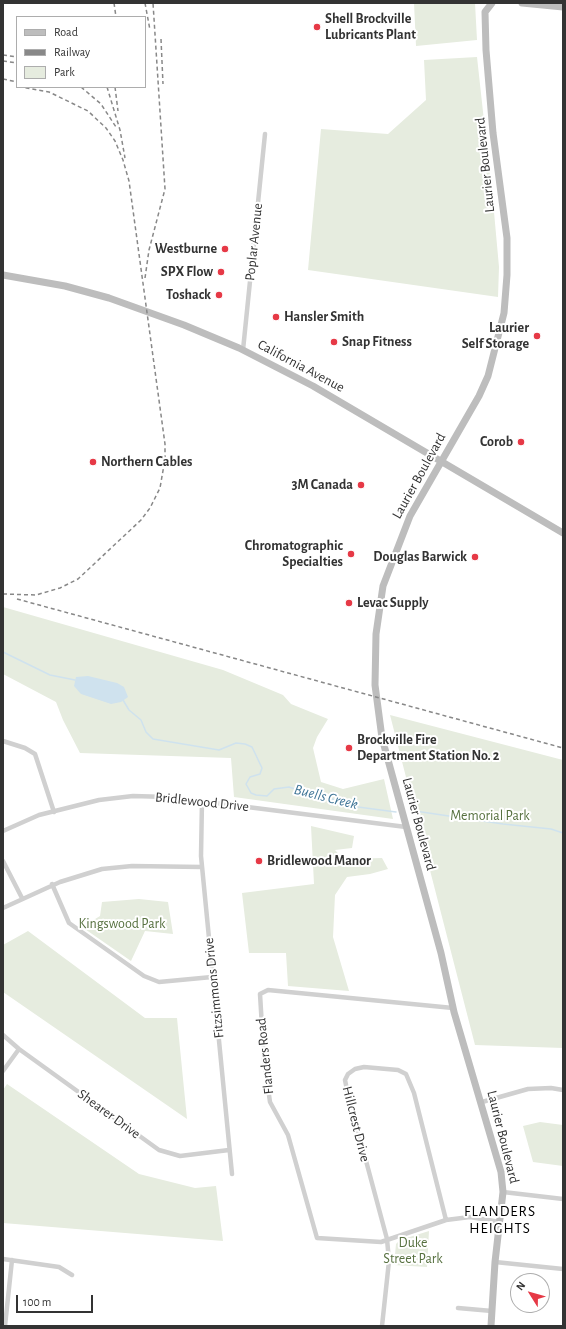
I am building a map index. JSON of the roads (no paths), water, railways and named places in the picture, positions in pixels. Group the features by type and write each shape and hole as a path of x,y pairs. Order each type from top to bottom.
{"street":[{"name":"Laurier Boulevard","path":"491,1326 495,1262 503,1192 501,1172 482,1102 453,1008 441,953 382,738 375,696 376,634 384,586 410,516 479,396 488,376 504,314 507,275 507,238 493,133 485,12 492,3"},
{"path":"522,3 563,7"},
{"name":"Poplar Avenue","path":"242,350 265,134"},
{"name":"California Avenue","path":"3,275 65,286 109,298 184,325 242,350 313,386 563,534"},
{"path":"3,742 25,748 34,754 54,812"},
{"name":"Bridlewood Drive","path":"3,831 39,815 99,800 133,796 168,797 406,826"},
{"name":"Fitzsimmons Drive","path":"202,801 202,867 232,1174"},
{"path":"3,861 22,898"},
{"path":"3,908 52,884 102,869 132,866 202,867"},
{"path":"52,884 69,923 144,976 159,982 212,977"},
{"name":"Flanders Road","path":"453,1008 268,990 260,994 264,1060 270,1102 288,1135 317,1238 381,1242 446,1220 470,1217 500,1222"},
{"name":"Shearer Drive","path":"3,1035 19,1049 159,1150 180,1156 229,1150"},
{"path":"3,1071 19,1049"},
{"name":"Hillcrest Drive","path":"388,1239 345,1080 348,1074 355,1069 364,1067 398,1070 406,1074 414,1093 446,1220"},
{"path":"482,1102 528,1089 551,1088 563,1090"},
{"path":"503,1192 563,1199"},
{"path":"382,1326 389,1261 388,1239"},
{"path":"3,1260 58,1266 72,1275"},
{"path":"5,1326 12,1260"},
{"path":"495,1262 563,1269"},
{"path":"458,1308 492,1311"}],"water":[{"path":"88,676 117,683 124,687 128,697 121,702 111,704 81,694 74,686 76,677"}],"waterway":[{"path":"3,652 50,675 75,680"},
{"name":"Buells Creek","path":"123,700 129,710 141,720 146,732 153,739 219,750 236,743 245,744 252,747 262,768 260,774 250,777 246,784 251,793 267,796 274,789 289,787 318,797 339,800 358,807 396,812"},
{"name":"Buells Creek","path":"415,811 503,824 551,829 563,833"}],"railway":[{"path":"114,3 116,16"},
{"path":"145,3 150,30"},
{"path":"145,278 149,250 165,189 153,3"},
{"path":"161,39 163,84"},
{"path":"3,55 16,57"},
{"path":"3,61 16,63"},
{"path":"3,79 16,82"},
{"path":"3,594 36,595 60,588 78,579 141,520 150,508 160,488 165,459 165,444 129,181 123,160 115,141 106,128 88,111 49,92 27,88"},
{"path":"82,88 101,104 116,127"},
{"path":"107,88 120,130 125,158"},
{"path":"115,88 118,111"},
{"path":"17,599 563,748"}],"place":[{"name":"Shell Brockville Lubricants Plant","path":"317,27"},
{"name":"Westburne","path":"225,249"},
{"name":"SPX Flow","path":"221,272"},
{"name":"Toshack","path":"219,295"},
{"name":"Hansler Smith","path":"276,317"},
{"name":"Laurier Self Storage","path":"537,336"},
{"name":"Snap Fitness","path":"334,342"},
{"name":"Corob","path":"521,442"},
{"name":"Northern Cables","path":"93,462"},
{"name":"3M Canada","path":"361,485"},
{"name":"Chromatographic Specialties","path":"351,554"},
{"name":"Douglas Barwick","path":"475,557"},
{"name":"Levac Supply","path":"349,603"},
{"name":"Brockville Fire Department Station No. 2","path":"349,748"},
{"name":"Bridlewood Manor","path":"259,861"}],"district":[{"name":"FLANDERS HEIGHTS","path":"500,1220"}],"park label":[{"name":"Memorial Park","path":"490,816"},
{"name":"Kingswood Park","path":"122,924"},
{"name":"Duke Street Park","path":"413,1252"}]}
